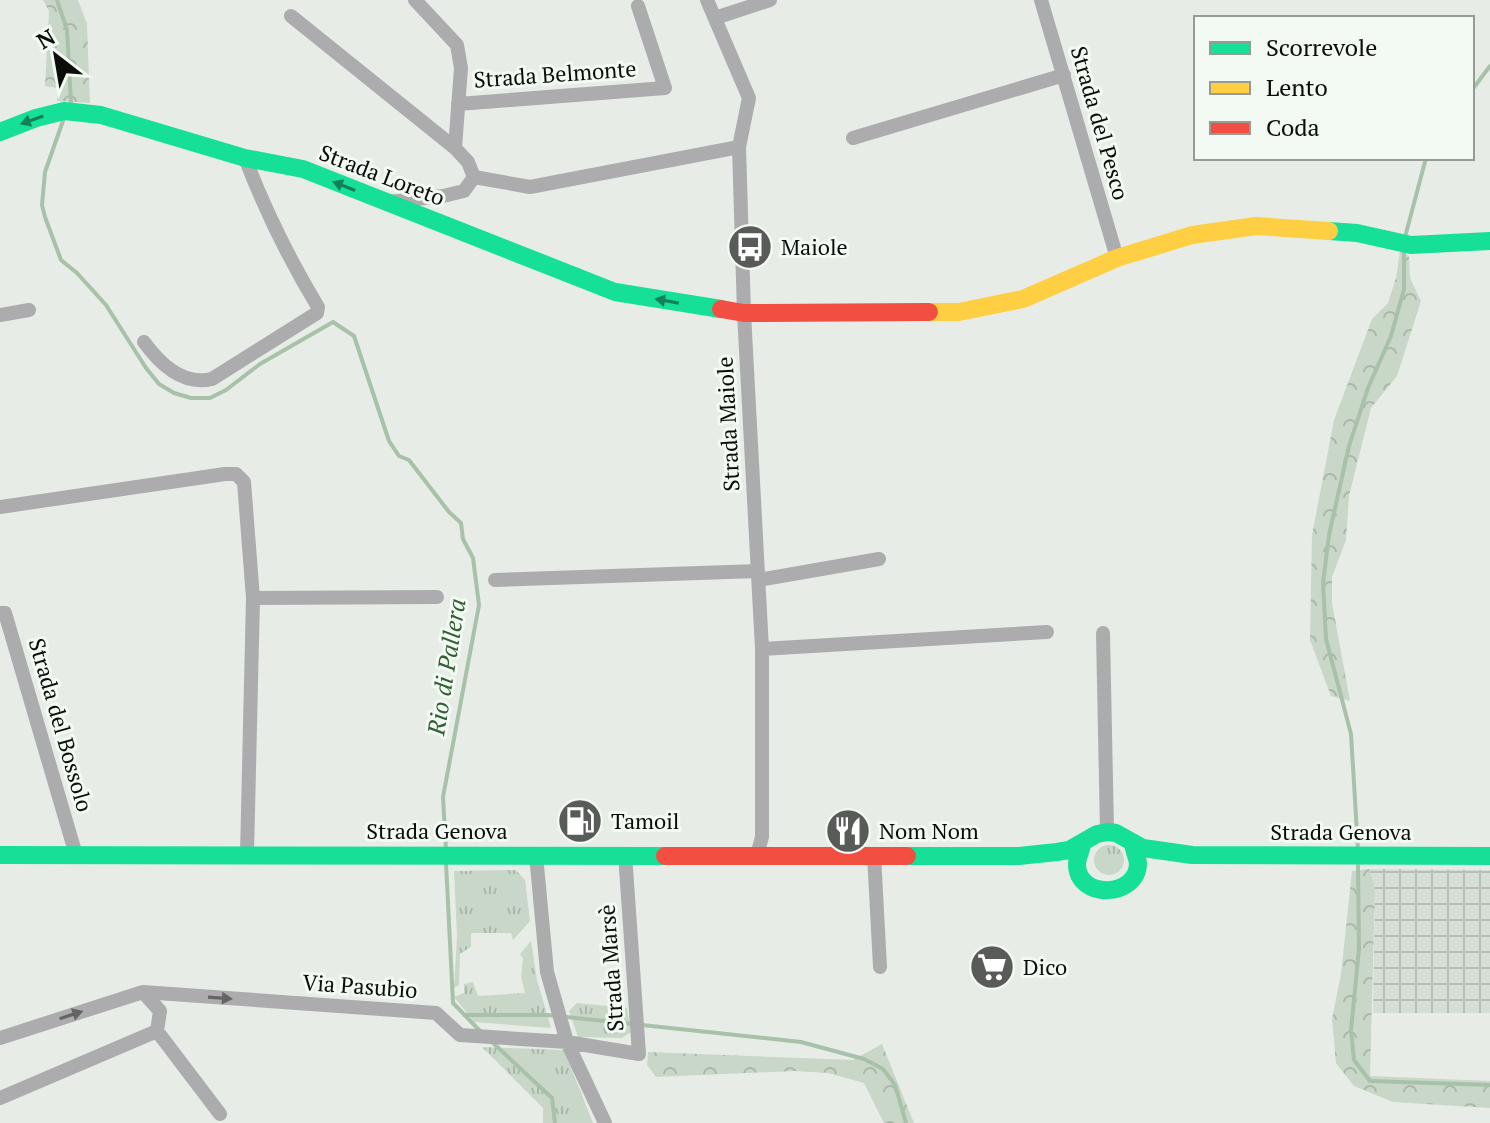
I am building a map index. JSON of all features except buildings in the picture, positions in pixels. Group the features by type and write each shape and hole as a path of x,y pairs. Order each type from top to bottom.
{"main road":[{"name":"Strada Loreto","path":"0,132 36,118 70,111 147,127 245,158 303,169 615,292 744,313 959,312 1023,299 1117,258 1192,235 1256,226 1315,228 1405,244 1490,241"},
{"name":"Strada Genova","path":"0,855 1019,856 1037,851 1066,851 1082,845 1089,837 1107,831 1117,833 1133,844 1157,851 1192,855 1490,856"},
{"path":"1133,844 1138,863 1135,875"},
{"path":"1080,876 1077,863 1082,845"},
{"name":"Strada Genova","path":"1019,856 1080,876 1089,887 1107,893 1125,887 1135,875 1192,855"}],"street":[{"path":"415,0 457,45 461,68 455,148"},
{"name":"Strada Maiole","path":"707,0 749,98 739,147 744,313 762,649 762,837 757,855"},
{"path":"715,18 770,0"},
{"name":"Strada del Pesco","path":"1041,0 1117,258"},
{"name":"Strada Belmonte","path":"458,104 665,88 638,6"},
{"path":"291,16 455,148 468,162 474,177"},
{"path":"853,138 1064,75"},
{"path":"474,177 530,187 739,147"},
{"path":"144,342 169,368 187,380 200,382 212,379 317,313 318,307 265,210 245,158"},
{"path":"384,202 464,191 474,177"},
{"path":"0,315 29,310"},
{"path":"0,507 236,474 244,482 253,598 247,854"},
{"path":"495,580 758,576 879,559"},
{"path":"253,598 437,597"},
{"name":"Strada del Bossolo","path":"0,613 5,613 76,855"},
{"path":"762,649 1047,632"},
{"path":"1103,633 1107,831"},
{"name":"Strada Marsè","path":"565,1036 639,1054 625,854"},
{"path":"536,855 547,972 565,1036 605,1123"},
{"path":"874,855 880,967"},
{"path":"143,992 160,1011 157,1031 220,1114"},
{"name":"Via Pasubio","path":"0,1038 143,992 436,1013 460,1035 565,1036"},
{"path":"0,1098 157,1031"}],"shaded area":[{"path":"1369,869 1490,870 1490,1013 1373,1013 1375,887"}],"green space":[{"path":"43,0 78,0 87,24 90,103 57,101 58,88 45,86 49,11"},
{"path":"1400,251 1409,256 1410,278 1421,301 1397,376 1371,408 1349,496 1346,540 1332,577 1332,603 1350,701 1331,696 1310,640 1312,535 1334,420 1372,319 1388,303"},
{"path":"1109,845 1120,849 1124,860 1120,871 1109,875 1098,871 1094,860 1098,849"},
{"path":"1369,869 1375,887 1370,1076 1490,1081 1490,1108 1393,1102 1354,1086 1336,1063 1332,1019 1341,974 1352,871"},
{"path":"516,870 525,880 530,921 513,940 511,933 471,933 471,947 460,954 459,985 454,988 457,936 454,871"},
{"path":"531,941 537,980 551,1028 474,1022 454,997 464,993 464,984 473,982 478,996 525,993 520,954"},
{"path":"577,1003 627,1008 631,1032 622,1038 578,1037 569,1011"},
{"path":"882,1044 914,1123 884,1123 864,1083 828,1073 794,1071 656,1077 647,1065 648,1052 853,1060"},
{"path":"482,1047 564,1050 593,1123 543,1123 543,1108"}],"waterway":[{"name":"Rio di Pallera","path":"57,0 67,30 71,103"},
{"path":"1474,87 1490,66"},
{"name":"Rio di Pallera","path":"64,118 45,172 42,205 45,217 61,260 106,305 159,384 191,398 210,398 260,364 333,322 354,336 389,441 399,456 409,460 461,523 463,539 473,558 479,605 443,797 446,850"},
{"path":"1405,237 1425,160"},
{"path":"1358,849 1351,734 1326,639 1323,583 1329,535 1349,446 1368,388 1391,336 1404,289 1404,250"},
{"name":"Rio di Pallera","path":"446,863 453,1003 480,1031"},
{"path":"1358,866 1359,949 1351,1030 1354,1060 1370,1081 1490,1085"},
{"name":"Rio di Pallera","path":"464,1015 547,1015 633,1024"},
{"name":"Rio di Pallera","path":"642,1025 801,1042 864,1059 883,1069 895,1085 906,1123"},
{"name":"Rio di Pallera","path":"492,1042 552,1098 555,1123"}],"traffic: fast":[{"path":"0,132 64,111 101,115 245,158 303,169 615,292 721,309"},
{"path":"1329,231 1357,233 1411,245 1490,241"},
{"path":"907,856 1019,856 1057,852 1069,850 1097,834 1108,832 1116,833 1143,848 1192,855 1490,856"},
{"path":"1082,845 1077,862 1080,876 1096,889 1108,890 1119,888 1135,875 1138,863 1133,844"},
{"path":"0,855 665,856"}],"traffic: slow":[{"path":"929,312 959,312 1023,299 1117,258 1192,235 1256,226 1329,231"}],"traffic: jam":[{"path":"721,309 744,313 929,312"},
{"path":"665,856 907,856"}],"place":[{"name":"Maiole","path":"750,247"},
{"name":"Tamoil","path":"580,821"},
{"name":"Nom Nom","path":"848,831"},
{"name":"Dico","path":"992,967"}]}
